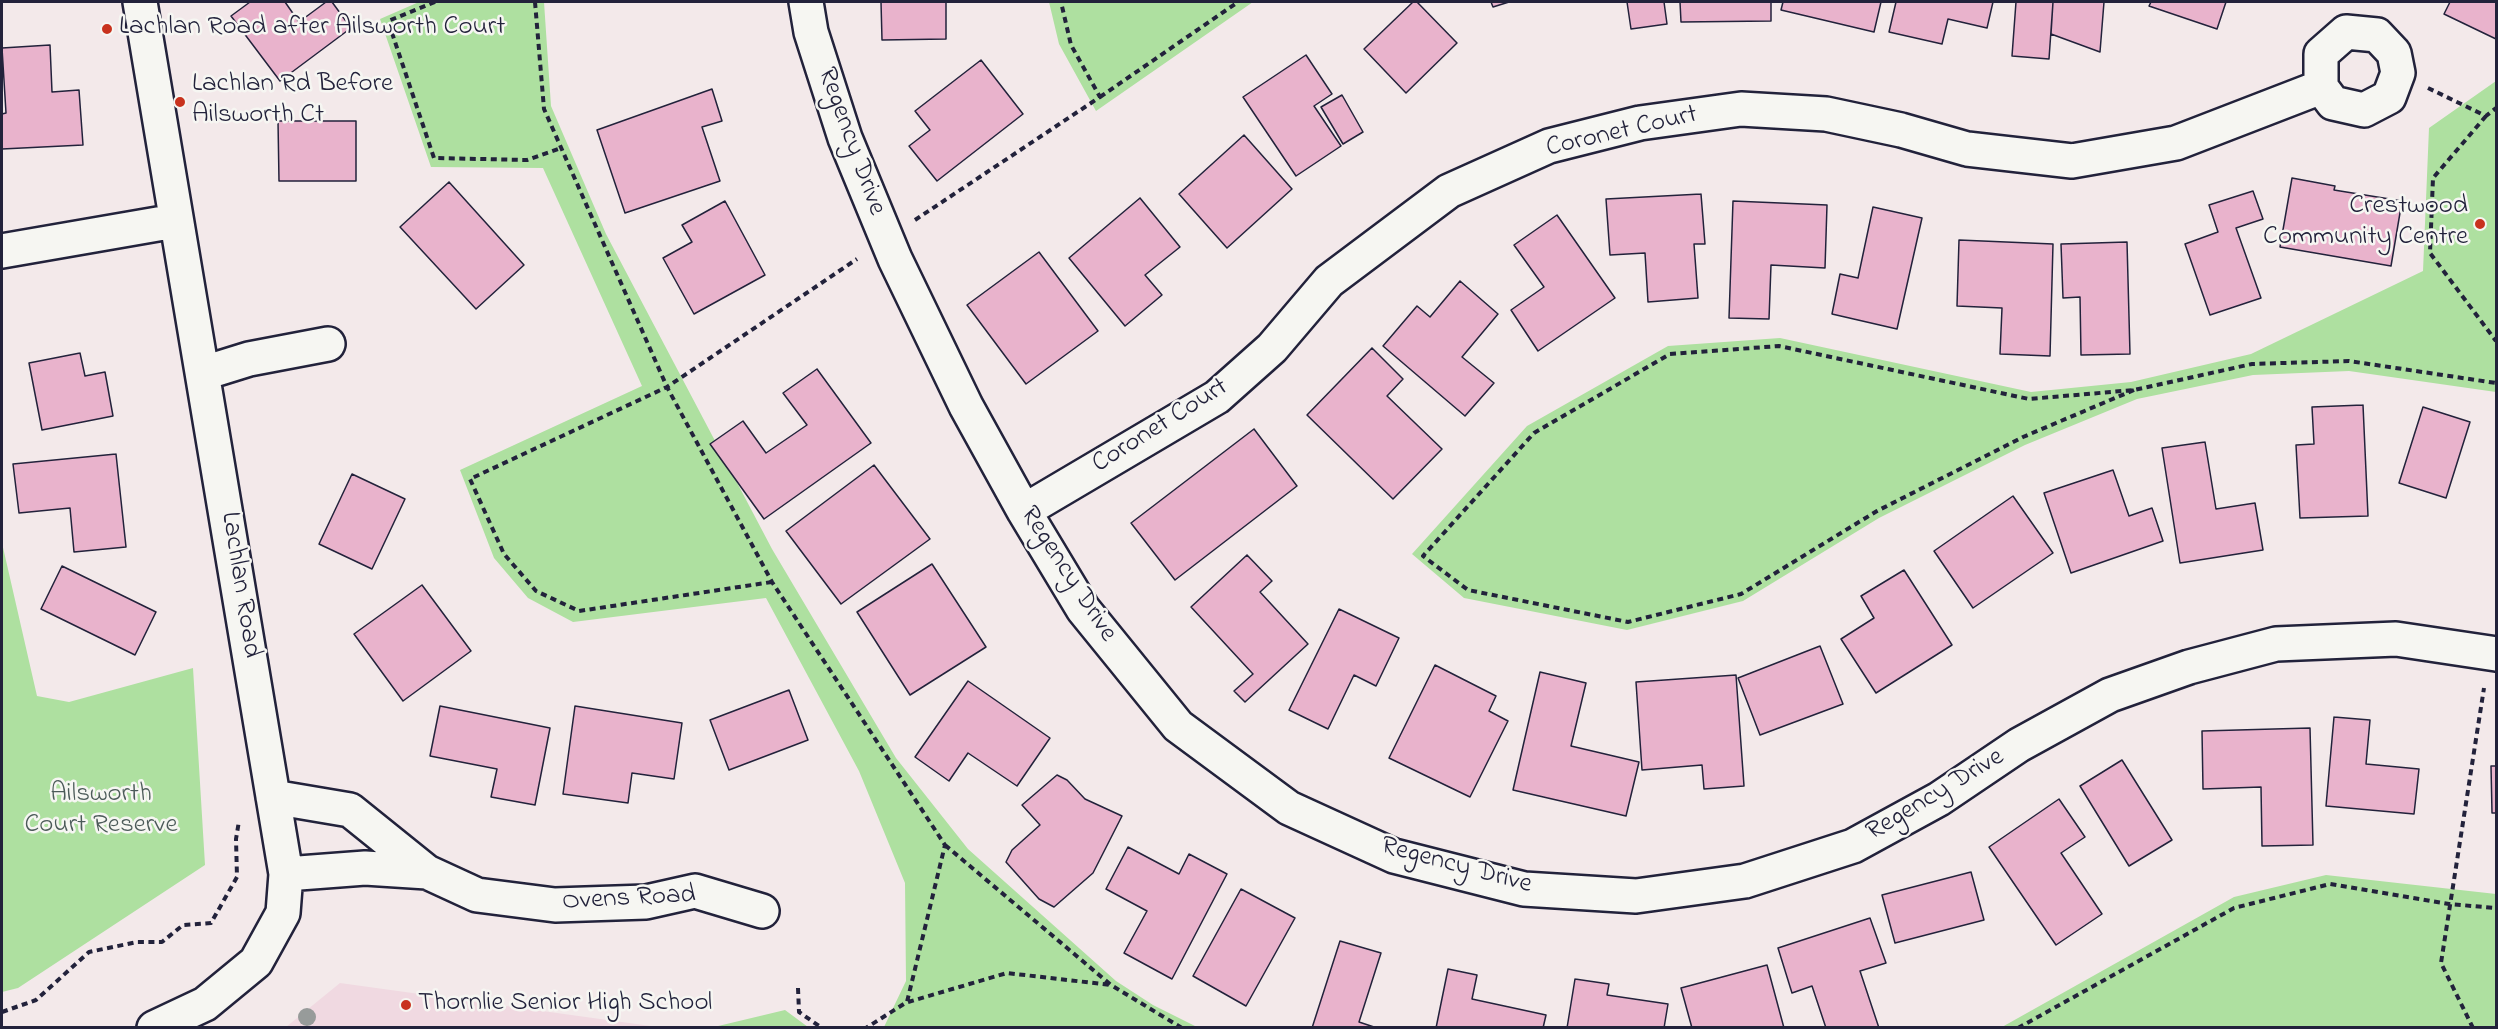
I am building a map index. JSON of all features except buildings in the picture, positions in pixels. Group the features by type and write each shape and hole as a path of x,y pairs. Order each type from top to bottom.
{"street":[{"name":"Lachlan Road","path":"140,2 175,221 204,373 286,874"},
{"name":"Regency Drive","path":"806,2 811,32 845,138 895,259 966,406 1024,512 1083,609 1178,726 1289,808 1394,856 1524,889 1636,896 1745,881 1853,846 1939,800 2019,746 2110,695 2189,667 2276,644 2396,639 2491,665"},
{"path":"2346,32 2377,35 2394,53 2398,73 2389,97 2364,110 2334,103 2321,87 2321,54 2346,32"},
{"name":"Coronet Court","path":"1024,512 1217,397 1272,348 1329,281 1449,191 1549,146 1640,123 1741,109 1826,114 1901,130 1967,150 2072,161 2176,143 2321,87"},
{"path":"2,251 175,221"},
{"path":"204,373 249,359 328,344"},
{"path":"273,797 350,810 427,872"},
{"name":"Ovens Road","path":"286,874 365,868 427,872 477,895 555,905 646,902 695,891 762,911"},
{"path":"154,1028 206,1004 256,962 283,913 286,874"}],"path":[{"path":"435,2 388,21 434,158 527,160 561,148"},
{"path":"535,2 544,109 667,387 772,582 945,845 1111,985 1182,1028"},
{"path":"1061,2 1071,45 1100,97"},
{"path":"912,223 1238,2"},
{"path":"2398,73 2486,116"},
{"path":"2496,108 2486,116 2433,178 2430,253 2496,341"},
{"path":"772,582 579,611 536,591 504,554 470,479 667,387 863,255"},
{"path":"2134,390 2023,437 1877,511 1741,594 1628,622 1468,590 1423,556 1534,434 1670,354 1779,346 2029,399 2134,390 2252,364 2349,361 2496,383"},
{"path":"2473,1028 2441,963 2449,904 2491,665"},
{"path":"2,1012 36,1000 88,952 136,942 162,942 183,925 211,923 237,877 236,839 241,815"},
{"path":"907,1002 945,845"},
{"path":"2018,1028 2234,908 2330,884 2449,904 2496,908"},
{"path":"866,1028 907,1002 1007,973 1111,985"},
{"path":"798,988 799,1012 822,1028"}],"shaded area":[{"name":"Thornlie Senior High School","path":"340,983 658,1027 286,1027"}],"green space":[{"path":"419,2 544,2 551,106 606,234 772,549 896,758 968,849 1116,981 1153,1005 1197,1027 884,1027 906,981 905,883 859,771 766,598 573,622 528,598 494,558 460,470 642,386 543,168 431,167 380,19"},
{"path":"1049,2 1253,2 1096,111 1059,44"},
{"path":"2496,81 2496,392 2349,371 2253,375 2137,399 2025,445 1879,518 1743,601 1627,630 1464,598 1412,554 1527,426 1668,346 1780,338 2031,392 2131,382 2251,354 2423,271 2429,128"},
{"name":"Ailsworth Court Reserve","path":"2,543 37,696 69,702 193,668 205,865 18,988 2,992"},
{"path":"2326,875 2496,894 2496,1027 2002,1027 2234,897"},
{"path":"785,1010 808,1027 714,1027"}],"place":[{"name":"Lachlan Road after Ailsworth Court","path":"107,29"},
{"name":"Lachlan Rd Before Ailsworth Ct","path":"180,102"},
{"name":"Crestwood Community Centre","path":"2480,224"},
{"name":"Thornlie Senior High School","path":"406,1005"}]}
